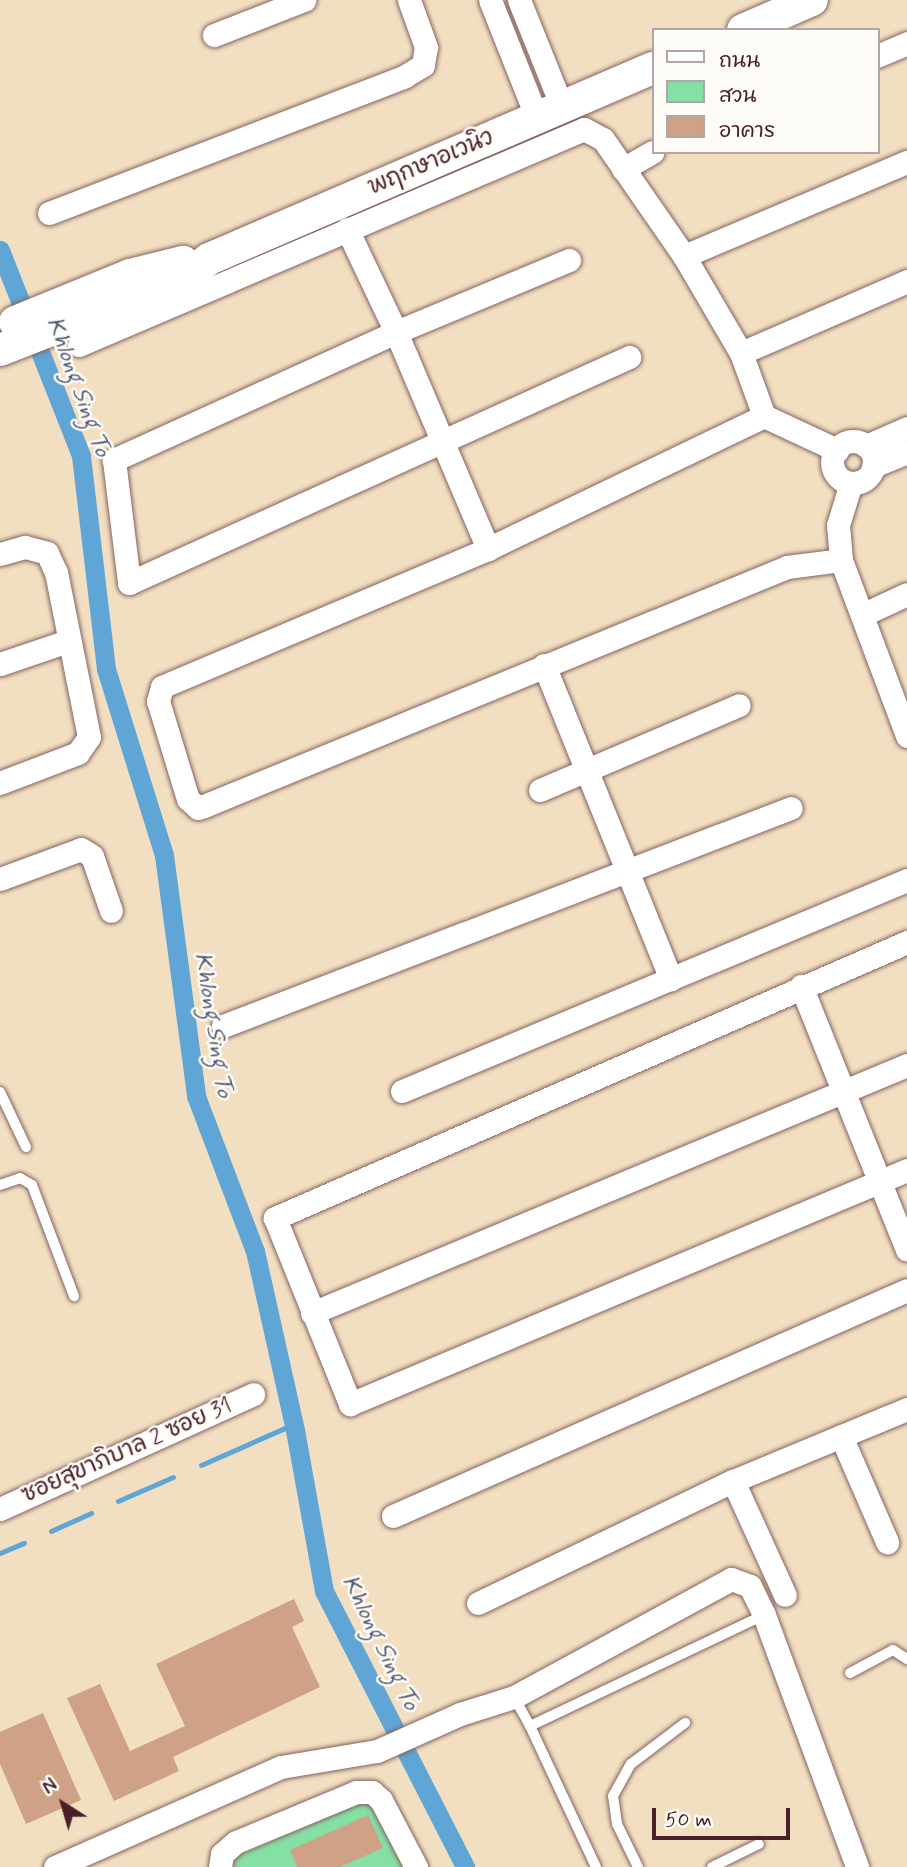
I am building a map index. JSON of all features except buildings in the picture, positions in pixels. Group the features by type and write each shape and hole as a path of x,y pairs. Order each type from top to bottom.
{"street":[{"path":"214,36 304,0"},
{"path":"50,213 405,76 422,65 426,47 409,0"},
{"path":"490,0 549,113"},
{"path":"519,0 549,113"},
{"path":"748,28 812,0"},
{"path":"879,55 907,43"},
{"name":"พฤกษาอเวนิว","path":"0,328 135,285 184,278 209,259 652,68"},
{"path":"79,345 584,129 603,139 684,256 741,353 764,416 837,450"},
{"path":"624,169 652,153"},
{"path":"684,256 907,162"},
{"path":"347,229 396,332 488,549"},
{"path":"569,260 396,332 114,460 129,583 629,357"},
{"path":"741,353 907,281"},
{"name":"พฤกษาอเวนิว","path":"0,349 135,285"},
{"path":"764,416 488,549 162,687 158,701 188,799 198,808 204,806 788,566 841,560"},
{"path":"851,483 865,479 870,456 907,428"},
{"path":"837,450 852,441 870,456 907,452"},
{"path":"837,450 834,469 851,483"},
{"path":"851,483 838,525 841,560 906,724"},
{"path":"0,554 25,547 47,553 56,572 89,737 78,753 0,783"},
{"path":"864,614 907,594"},
{"path":"0,664 68,641"},
{"path":"544,665 588,768 671,979"},
{"path":"540,790 739,705"},
{"path":"223,1026 629,873 791,808"},
{"path":"0,878 82,849 92,856 111,911"},
{"path":"402,1091 907,880"},
{"path":"907,942 275,1218 350,1404 907,1171"},
{"path":"801,986 907,1250"},
{"path":"312,1313 907,1065"},
{"path":"393,1516 907,1290"},
{"name":"ซอยสุขาภิบาล 2 ซอย 31","path":"0,1509 253,1394"},
{"path":"478,1603 733,1481 907,1409"},
{"path":"841,1436 887,1542"},
{"path":"733,1481 785,1595"},
{"path":"55,1867 281,1767 377,1751 460,1714 514,1696 731,1579 750,1586 764,1615 857,1867"},
{"path":"220,1867 222,1854 236,1842 356,1792 372,1792 381,1800 416,1867"}],"lane":[{"path":"0,1092 26,1147"},
{"path":"0,1185 20,1178 32,1185 74,1296"},
{"path":"530,1726 764,1615"},
{"path":"850,1673 893,1650 907,1659"},
{"path":"514,1696 596,1867"},
{"path":"638,1867 617,1824 613,1796 631,1764 685,1723"},
{"path":"712,1867 759,1844"}],"green space":[{"path":"364,1801 373,1808 405,1867 233,1867 237,1856"}],"waterway":[{"name":"Khlong Sing To","path":"0,250 81,456 106,669 164,855 196,1096 255,1251 295,1430 324,1591 465,1867"},
{"path":"201,1465 294,1424"},
{"path":"118,1501 173,1477"},
{"path":"51,1531 91,1513"},
{"path":"0,1553 24,1543"}]}
